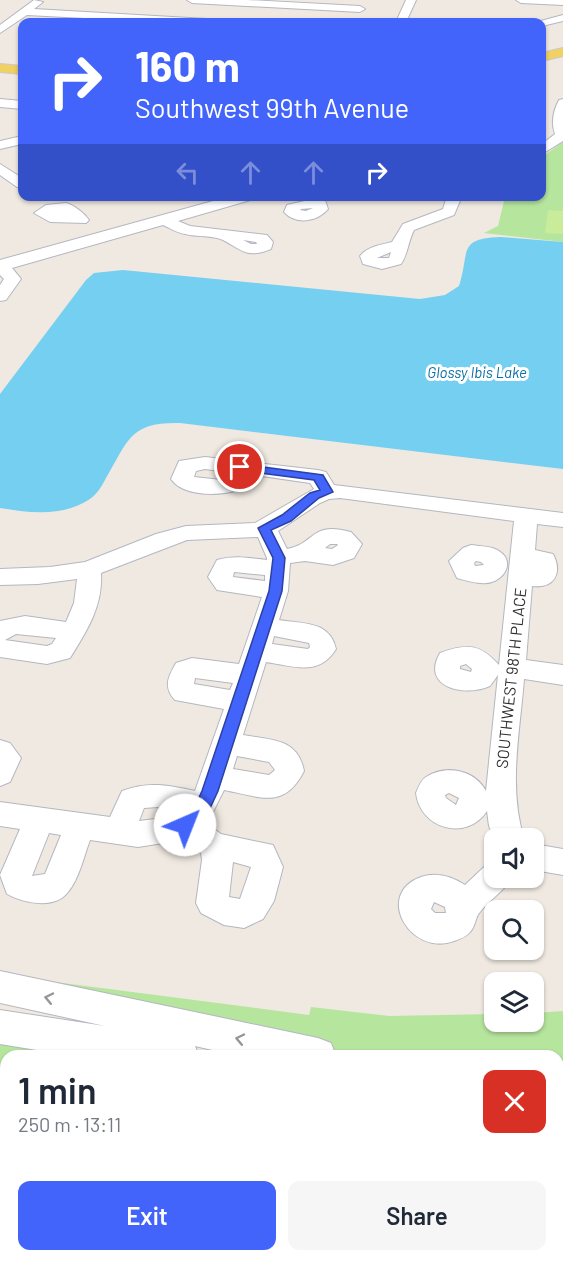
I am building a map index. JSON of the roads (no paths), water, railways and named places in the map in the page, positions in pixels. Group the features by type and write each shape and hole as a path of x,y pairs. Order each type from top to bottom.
{"main road":[{"path":"546,56 563,52"},
{"path":"0,60 18,62"},
{"path":"0,68 18,70"}],"street":[{"path":"19,18 41,0"},
{"path":"192,0 362,5"},
{"path":"403,18 411,0"},
{"path":"522,0 563,2"},
{"path":"25,12 134,18"},
{"path":"546,22 563,18"},
{"path":"4,33 18,19"},
{"path":"2,105 18,105"},
{"path":"546,147 562,135 559,130 559,107"},
{"path":"0,145 18,141"},
{"path":"0,168 18,181"},
{"path":"0,190 18,185"},
{"path":"204,201 213,206"},
{"path":"0,296 13,279 0,265 231,201"},
{"path":"398,247 408,227 450,212 453,201"},
{"path":"165,220 186,230 230,236"},
{"path":"92,221 120,232"},
{"path":"240,467 400,499 474,508 476,497 526,503 536,505 531,516 563,520"},
{"path":"4,577 61,574 89,569 198,531 265,528 287,518 314,496 323,484"},
{"name":"SOUTHWEST 98TH PLACE","path":"502,828 488,806 500,784 503,670 515,566 531,516"},
{"path":"0,814 119,833 149,834 194,815 215,777 257,650 278,573 265,528"},
{"path":"4,577 17,564 78,556 128,539 140,538 150,546"},
{"path":"278,573 305,553"},
{"path":"0,648 47,656 61,651 73,632 90,594 89,569"},
{"path":"0,632 12,626 24,626 73,632"},
{"path":"240,702 185,693 181,689 180,682 185,670 257,650"},
{"path":"503,670 563,675"},
{"path":"215,777 269,787 283,782 290,771 288,761 277,752 226,743"},
{"path":"0,751 7,758 0,774"},
{"path":"119,833 132,799 149,794 194,815 214,846"},
{"path":"39,820 16,875 18,884 22,887 42,890 57,883 80,827"},
{"path":"544,859 563,862"},
{"path":"463,907 484,888"},
{"path":"0,987 290,1050"},
{"path":"0,1027 144,1050"}],"water":[{"name":"Glossy Ibis Lake","path":"501,237 563,242 563,469 180,423 163,423 141,430 133,436 126,443 99,490 80,505 46,512 0,508 0,394 86,280 94,273 123,270 420,299 445,295 459,286 471,244 477,240"}]}
